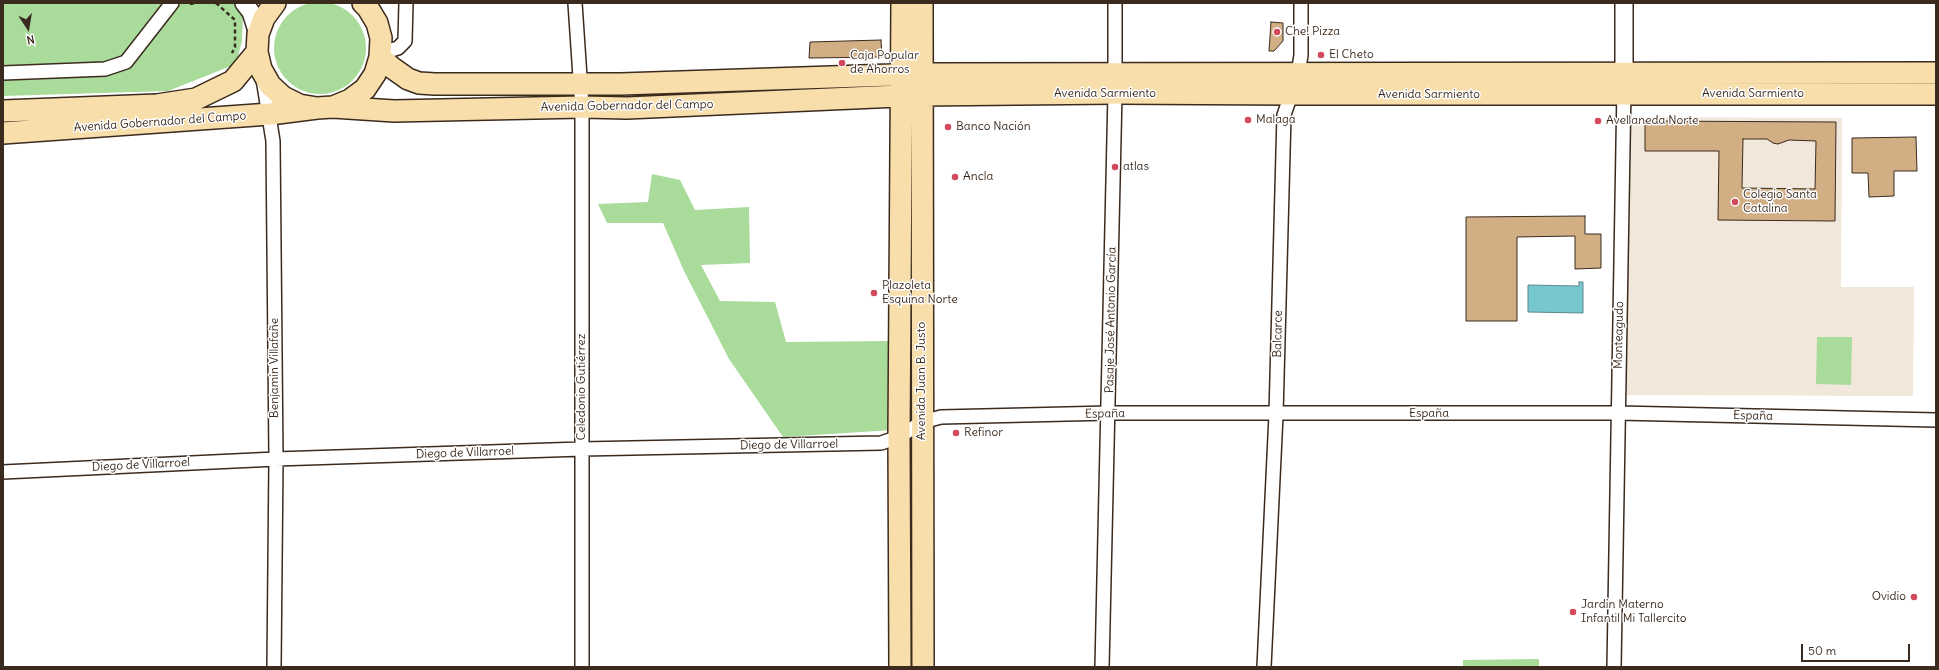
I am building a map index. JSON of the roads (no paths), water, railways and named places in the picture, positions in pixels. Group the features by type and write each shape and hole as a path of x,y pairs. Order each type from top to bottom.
{"main road":[{"name":"Avenida Gobernador del Campo","path":"3,111 157,105 196,99 233,81 259,52 264,18 276,3"},
{"path":"259,52 270,85 283,97 300,105 325,107 350,100 365,89 375,74 381,55 381,38 377,23 368,8 363,3"},
{"path":"902,3 901,74 912,96"},
{"path":"912,96 922,74 922,3"},
{"name":"Avenida Gobernador del Campo","path":"381,55 400,75 413,82 424,84 629,83 922,74"},
{"name":"Avenida Sarmiento","path":"922,74 1115,83 1291,94 1624,85 1936,73"},
{"name":"Avenida Sarmiento","path":"912,96 1115,83 1298,74 1936,94"},
{"name":"Avenida Gobernador del Campo","path":"3,132 270,114 325,107 394,112 582,107 628,108 912,96"},
{"name":"Avenida Juan B. Justo","path":"912,96 922,422 923,667"},
{"name":"Avenida Juan B. Justo","path":"900,667 898,437 912,96"}],"street":[{"path":"3,73 106,69 126,62 172,3"},
{"path":"244,3 251,12 259,52"},
{"path":"381,55 398,48 405,41 406,3"},
{"name":"Celedonio Gutiérrez","path":"575,3 582,107 582,667"},
{"name":"Pasaje José Antonio García","path":"1102,667 1109,413 1115,3"},
{"name":"Balcarce","path":"1264,667 1276,414 1284,115 1298,74 1301,55 1301,3"},
{"name":"Monteagudo","path":"1614,667 1624,85 1624,3"},
{"name":"Benjamín Villafañe","path":"259,52 270,114 273,141 276,459 274,667"},
{"name":"España","path":"922,422 942,417 1109,413 1618,413 1936,420"},
{"name":"Diego de Villarroel","path":"3,472 276,459 582,449 881,443 898,437 922,422"}],"water":[{"path":"1579,282 1583,282 1583,313 1528,312 1528,285 1579,286"}],"place":[{"name":"Che! Pizza","path":"1277,32"},
{"name":"El Cheto","path":"1321,55"},
{"name":"Caja Popular de Ahorros","path":"842,63"},
{"name":"Malaga","path":"1248,120"},
{"name":"Avellaneda Norte","path":"1598,121"},
{"name":"Banco Nación","path":"948,127"},
{"name":"atlas","path":"1115,167"},
{"name":"Ancla","path":"955,177"},
{"name":"Colegio Santa Catalina","path":"1735,202"},
{"name":"Plazoleta Esquina Norte","path":"874,293"},
{"name":"Refinor","path":"956,433"},
{"name":"Ovidio","path":"1914,597"},
{"name":"Jardin Materno Infantil Mi Tallercito","path":"1573,612"}]}
